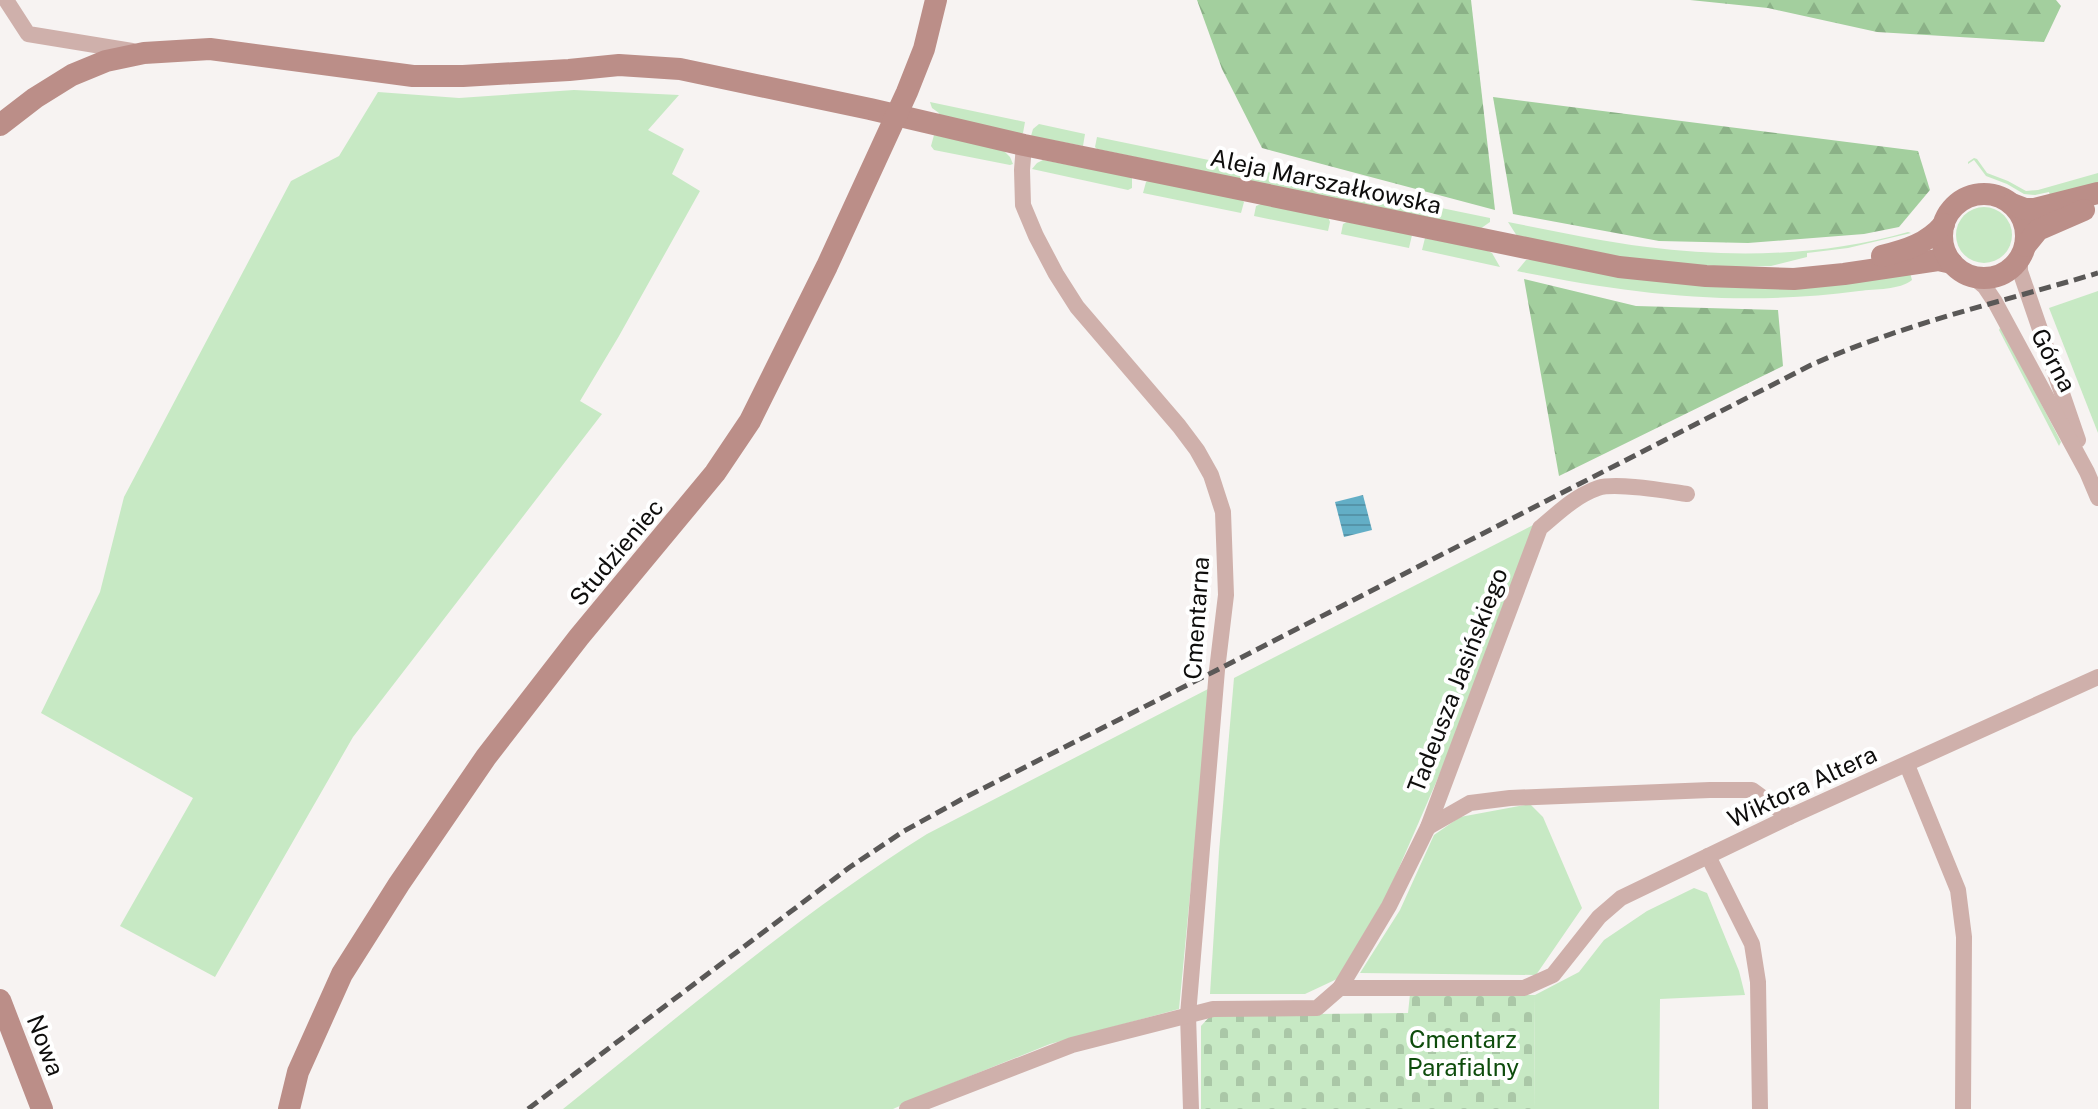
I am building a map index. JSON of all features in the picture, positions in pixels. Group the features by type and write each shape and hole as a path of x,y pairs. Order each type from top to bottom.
{"main road":[{"name":"Studzieniec","path":"289,1109 298,1072 342,974 399,884 486,757 579,637 715,473 750,421 827,266 907,92 924,49 936,0"},
{"name":"Aleja Marszałkowska","path":"0,125 35,98 89,67 144,53 210,49 413,76 463,76 619,65 680,69 877,110 1024,145 1619,267 1706,276 1794,279 1938,260 1952,263"},
{"path":"2012,204 2034,209 2098,193"},
{"path":"2023,252 2027,234 2024,221 2006,199 1993,194 1966,197 1954,205 1946,217 1942,230 1946,256 1964,274 1989,278 2012,268 2023,252 2030,237 2038,230 2098,205"},
{"name":"Aleja Marszałkowska","path":"1750,277 1898,252 1918,245 1944,224"},
{"name":"Nowa","path":"0,1000 42,1109"}],"street":[{"path":"6,0 28,34 144,53"},
{"name":"Cmentarna","path":"1024,145 1023,205 1056,274 1077,307 1197,450 1211,475 1223,512 1226,595 1188,1015 1191,1109"},
{"name":"Górna","path":"2023,252 2020,271 2087,472"},
{"name":"Górna","path":"1972,276 1985,287 1995,302 2098,498"},
{"name":"Tadeusza Jasińskiego","path":"1340,988 1389,906 1428,827 1540,528 1570,502 1600,487 1687,494"},
{"name":"Wiktora Altera","path":"1340,988 1524,988 1553,975 1599,917 1621,898 1789,817 2098,677"},
{"path":"1907,765 1958,890 1964,937 1963,1109"},
{"path":"1428,827 1470,803 1510,798 1695,791 1752,790 1789,817"},
{"path":"1708,856 1752,944 1758,982 1760,1109"},
{"path":"907,1109 1072,1045 1213,1009 1317,1008 1340,988"}],"green space":[{"path":"1197,0 1471,0 1495,210 1262,148 1222,69"},
{"path":"1690,0 2056,0 2061,6 2044,42 1877,32 1768,8"},
{"path":"574,90 679,95 648,130 684,149 672,174 700,191 580,401 602,414 353,737 215,977 120,926 193,798 41,713 100,592 124,497 291,181 339,156 378,92 459,98"},
{"path":"1493,97 1918,151 1930,190 1899,227 1864,234 1748,243 1659,241 1513,214"},
{"path":"930,102 1025,122 1023,133 1020,135 937,117 939,113"},
{"path":"1039,124 1085,134 1083,146 1031,136"},
{"path":"934,135 1002,149 1013,164 934,150 931,146"},
{"path":"1097,137 1490,218 1490,222 1480,229 1097,149"},
{"path":"1974,158 1987,173 2026,191 2098,173 2098,188 2051,200 2049,192 2024,194 1986,176 1974,160 1968,164"},
{"path":"1043,160 1132,177 1132,188 1128,190 1032,169"},
{"path":"1150,180 1242,200 1241,213 1143,193 1146,182"},
{"path":"1261,204 1328,217 1328,231 1254,216 1256,206"},
{"path":"1984,207 2004,215 2012,235 2004,255 1984,263 1964,255 1956,235 1964,215"},
{"path":"1347,222 1412,235 1409,248 1341,234 1343,224"},
{"path":"1508,222 1629,245 1712,253 1812,250 1911,233 1848,248 1807,253 1807,257 1771,266 1728,267 1641,261 1517,236"},
{"path":"1425,238 1486,250 1492,253 1500,267 1422,250"},
{"path":"1526,260 1626,277 1909,269 1912,280 1894,287 1814,296 1687,296 1517,271"},
{"path":"1524,279 1636,306 1778,310 1783,366 1559,476"},
{"path":"2098,291 2098,433 2049,308"},
{"path":"2001,326 2061,442 2059,446 1999,330"},
{"path":"1537,523 1441,771 1388,893 1337,979 1305,994 1210,994 1234,678"},
{"path":"1210,688 1179,1009 1050,1044 893,1109 563,1109 696,1002 879,865 927,834"},
{"path":"1530,804 1543,817 1582,908 1536,975 1360,973 1400,910 1434,835 1460,817"},
{"path":"1694,888 1707,893 1739,971 1745,995 1660,999 1659,1109 1534,1109 1535,995 1579,972 1604,940 1647,911"},
{"name":"Cmentarz Parafialny","path":"1410,994 1535,995 1534,1109 1201,1109 1201,1026 1211,1015 1408,1013"}],"water":[{"path":"1363,495 1372,530 1344,537 1335,502"}],"railway":[{"path":"528,1109 850,867 904,831 964,798 1811,365 1881,337 2098,273"}]}
